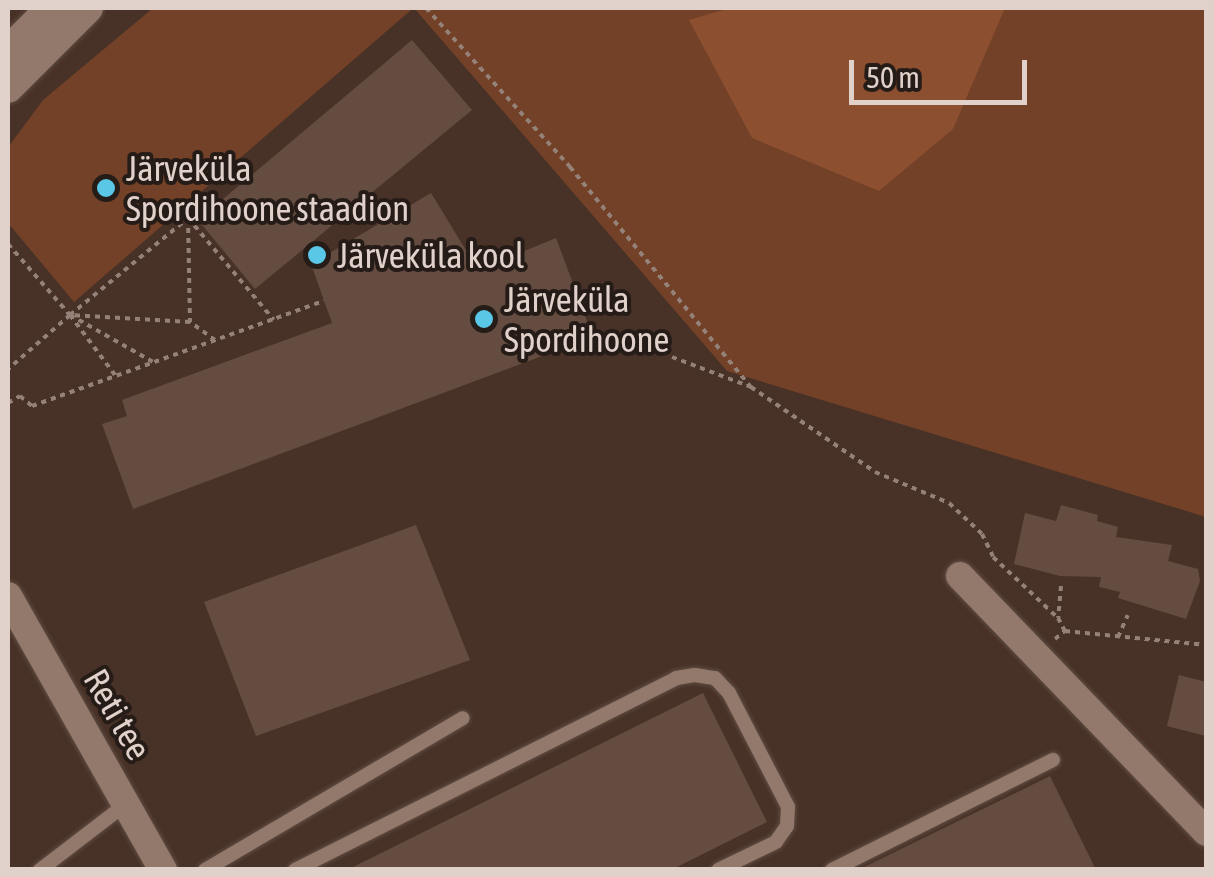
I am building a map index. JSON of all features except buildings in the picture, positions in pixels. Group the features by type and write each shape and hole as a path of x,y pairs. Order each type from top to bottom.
{"street":[{"path":"8,49 51,8"},
{"path":"8,88 88,8"},
{"path":"960,576 1206,832"},
{"name":"Reti tee","path":"8,596 162,870"}],"lane":[{"path":"295,870 676,678 695,675 715,678 729,693 788,807 786,826 776,842 718,870"},
{"path":"205,870 463,718"},
{"path":"832,870 1053,760"},
{"path":"40,870 126,804"}],"path":[{"path":"426,8 570,167 752,388"},
{"path":"8,369 188,218"},
{"path":"188,218 274,320"},
{"path":"188,218 190,322"},
{"path":"8,244 115,375"},
{"path":"8,403 20,396 32,406 324,301"},
{"path":"70,316 190,322 216,340"},
{"path":"70,316 153,362"},
{"path":"672,357 752,388 875,472 949,504 982,534 992,557 1058,618 1065,631"},
{"path":"1058,618 1061,586"},
{"path":"1118,637 1128,615"},
{"path":"1036,654 1065,631 1206,645"}],"shaded area":[{"name":"Järveküla Spordihoone staadion","path":"153,8 411,10 74,302 8,223 9,146 43,100"},
{"path":"414,8 728,8 689,21 1005,8 1206,8 1206,517 727,371"},
{"path":"729,8 1005,8 953,129 879,191 752,138 689,20"}],"place":[{"name":"Järveküla Spordihoone staadion","path":"106,188"},
{"name":"Järveküla kool","path":"317,255"},
{"name":"Järveküla Spordihoone","path":"484,319"}]}
